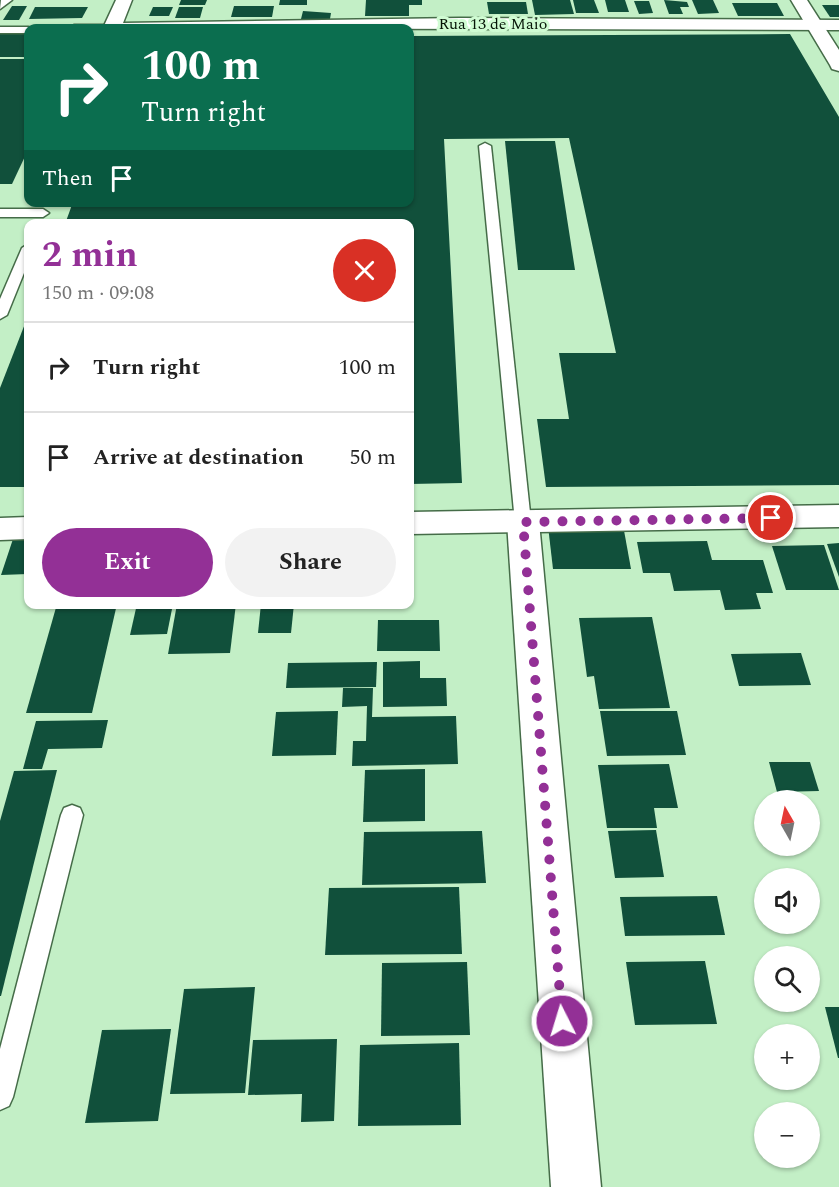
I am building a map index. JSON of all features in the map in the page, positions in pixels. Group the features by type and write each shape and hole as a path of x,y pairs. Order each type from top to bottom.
{"street":[{"path":"114,24 124,0"},
{"path":"799,0 839,64"},
{"name":"Rua 13 de Maio","path":"239,24 460,17 839,25"},
{"path":"414,524 839,516"},
{"path":"523,522 576,1187"},
{"path":"0,529 24,528"}],"lane":[{"path":"0,6 7,0"},
{"path":"3,29 24,30"},
{"path":"485,146 523,522"},
{"path":"0,213 43,213"},
{"path":"0,315 24,258"},
{"path":"0,1096 72,815"}],"building":[{"path":"181,0 207,0 205,5 179,5"},
{"path":"280,0 307,0 307,5 279,5"},
{"path":"366,0 422,0 422,5 409,5 409,16 365,16"},
{"path":"532,0 570,0 574,14 535,15"},
{"path":"573,0 594,0 599,13 576,13"},
{"path":"605,0 625,0 629,12 608,12"},
{"path":"664,0 687,2 689,7 680,7 683,14 669,14"},
{"path":"692,0 713,0 719,13 698,14"},
{"path":"634,1 649,1 653,13 639,14"},
{"path":"487,2 526,2 528,14 489,14"},
{"path":"732,3 777,3 784,16 738,16"},
{"path":"822,5 839,5 839,17 830,17"},
{"path":"12,6 27,6 19,20 3,20"},
{"path":"234,6 274,6 272,17 231,17"},
{"path":"35,7 88,7 82,18 29,19"},
{"path":"153,7 173,7 169,16 149,16"},
{"path":"179,7 203,7 200,18 175,18"},
{"path":"303,11 331,13 330,19 301,19"},
{"path":"0,31 24,31 24,57 0,57"},
{"path":"790,34 839,117 839,485 546,487 537,419 569,419 559,353 616,353 569,138 444,139 462,483 414,484 414,219 67,219 71,207 414,207 414,36"},
{"path":"0,59 24,59 24,158 12,184 0,184"},
{"path":"505,141 555,141 575,270 518,270"},
{"path":"24,326 24,487 0,487 0,388"},
{"path":"623,525 631,569 553,569 548,526"},
{"path":"14,536 24,536 24,574 1,575"},
{"path":"707,541 712,560 763,560 773,593 756,593 761,609 725,610 720,590 674,591 670,573 643,573 637,542"},
{"path":"839,543 839,577 827,544"},
{"path":"824,545 839,590 786,590 772,546"},
{"path":"56,609 116,609 92,713 26,713"},
{"path":"136,609 172,609 167,634 130,635"},
{"path":"176,609 235,609 230,653 168,654"},
{"path":"260,609 293,609 291,633 258,633"},
{"path":"652,617 670,708 599,709 594,676 587,677 579,618"},
{"path":"378,620 439,620 440,651 377,651"},
{"path":"801,653 811,685 739,686 731,654"},
{"path":"420,661 420,678 446,678 447,706 383,707 383,662"},
{"path":"377,662 376,687 286,688 288,663"},
{"path":"343,688 373,688 372,717 456,716 458,764 352,766 353,741 366,741 367,706 342,707"},
{"path":"338,711 336,755 272,756 276,712"},
{"path":"600,711 677,711 686,755 607,756"},
{"path":"108,720 102,748 48,749 42,769 23,769 36,721"},
{"path":"769,762 810,762 819,790 776,790"},
{"path":"669,764 678,808 654,808 657,828 607,828 598,765"},
{"path":"425,769 425,821 363,822 365,770"},
{"path":"57,770 0,996 0,821 14,771"},
{"path":"656,830 664,877 615,878 608,831"},
{"path":"482,831 486,883 362,885 364,832"},
{"path":"459,887 462,954 325,955 329,888"},
{"path":"717,896 725,935 625,936 620,897"},
{"path":"705,961 717,1024 635,1025 626,962"},
{"path":"467,962 470,1035 381,1036 382,963"},
{"path":"255,987 245,1093 170,1094 184,989"},
{"path":"825,1007 839,1007 839,1058 838,1058"},
{"path":"171,1029 158,1121 85,1123 102,1030"},
{"path":"337,1039 334,1121 301,1122 302,1094 248,1095 253,1040"},
{"path":"459,1043 461,1125 358,1126 360,1045"}],"route":[{"path":"562,1021 523,522 771,518"}]}
